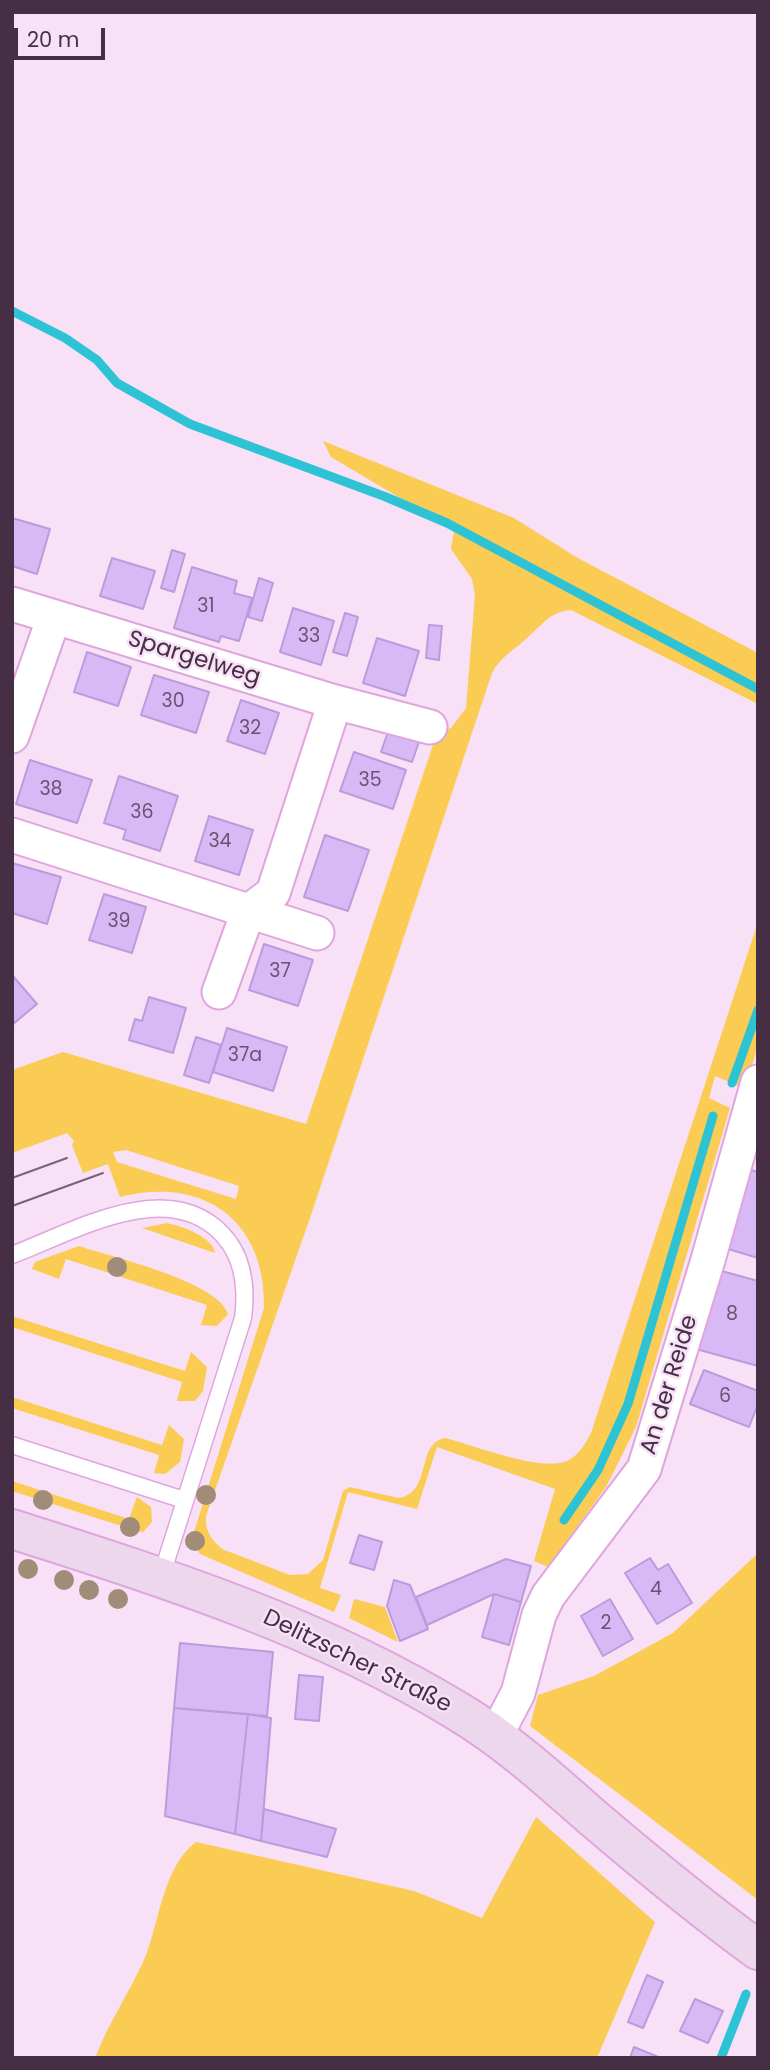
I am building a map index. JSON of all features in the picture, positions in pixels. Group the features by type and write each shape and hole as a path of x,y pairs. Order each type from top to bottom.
{"main road":[{"name":"Delitzscher Straße","path":"12,1529 161,1577 331,1644 460,1712 495,1737 690,1901 758,1950"}],"street":[{"name":"Spargelweg","path":"12,604 335,702 430,727"},
{"path":"12,736 54,617"},
{"path":"219,992 248,912 272,893 335,702"},
{"path":"12,835 317,933"},
{"name":"An der Reide","path":"495,1737 518,1693 539,1615 548,1596 644,1468 705,1273 758,1082"}],"lane":[{"path":"12,1255 119,1214 151,1207 179,1209 197,1216 215,1227 229,1241 243,1273 243,1318 161,1577"},
{"path":"12,1445 184,1500"}],"shaded area":[{"path":"323,441 514,518 576,557 758,653 758,704 571,610 547,619 504,658 492,673 311,1215 206,1516 208,1531 222,1549 290,1575 308,1574 323,1560 343,1491 350,1487 399,1498 410,1494 421,1478 430,1449 445,1438 540,1463 567,1461 578,1453 591,1433 758,922 760,985 759,1031 750,1071 741,1087 715,1076 709,1098 730,1108 636,1427 606,1487 548,1567 534,1561 555,1489 437,1447 417,1509 348,1492 320,1588 341,1595 334,1612 200,1554 196,1548 194,1532 264,1308 262,1277 254,1251 241,1229 224,1212 203,1200 178,1193 150,1192 120,1197 108,1164 83,1173 72,1145 74,1141 67,1133 12,1153 12,1070 63,1052 306,1124 437,733 451,728 466,708 475,595 472,579 451,549 454,530 331,457","holes":["126,1150 239,1186 236,1199 117,1162 113,1152"]},
{"path":"167,1223 203,1237 215,1253 142,1228"},
{"path":"79,1246 185,1281 220,1302 228,1314 217,1326 201,1325 207,1305 66,1259 59,1279 32,1269 35,1262"},
{"path":"12,1316 185,1371 191,1352 207,1367 203,1391 195,1401 177,1401 182,1382 12,1327"},
{"path":"12,1397 162,1445 169,1425 184,1439 180,1462 165,1474 154,1473 159,1455 12,1408"},
{"path":"12,1481 129,1519 137,1497 151,1507 152,1522 143,1532 137,1531 12,1491"},
{"path":"758,1553 758,1900 530,1726 538,1695 594,1676 673,1633"},
{"path":"354,1599 385,1607 398,1642 349,1618"},
{"path":"536,1817 655,1922 597,2058 95,2058 144,1960 163,1896 176,1866 196,1842 414,1891 482,1918"}],"building":[{"path":"12,518 50,529 37,574 12,566"},
{"path":"172,550 185,554 174,592 161,588"},
{"path":"112,558 155,571 143,609 100,596"},
{"path":"192,567 237,581 234,593 252,598 239,641 221,636 219,642 174,628"},
{"path":"259,578 273,583 262,621 248,617"},
{"path":"293,608 334,621 321,665 280,652"},
{"path":"345,613 358,617 347,656 333,652"},
{"path":"429,625 442,626 439,660 426,658"},
{"path":"377,638 419,651 405,696 363,683"},
{"path":"87,652 131,667 118,706 74,692"},
{"path":"154,675 209,692 196,733 141,715"},
{"path":"241,700 279,713 265,754 227,741"},
{"path":"390,726 421,736 412,762 381,752"},
{"path":"354,752 406,770 393,809 340,791"},
{"path":"30,760 92,780 77,823 16,804"},
{"path":"119,776 178,796 160,851 123,839 126,830 104,823"},
{"path":"209,816 253,830 239,875 195,861"},
{"path":"325,835 369,850 348,911 304,897"},
{"path":"12,863 61,877 47,924 12,913"},
{"path":"104,894 146,907 132,953 89,940"},
{"path":"264,944 313,960 298,1006 249,990"},
{"path":"12,975 37,1004 12,1025"},
{"path":"149,997 186,1008 173,1053 129,1040 135,1019 142,1021"},
{"path":"227,1028 287,1047 273,1091 213,1072"},
{"path":"196,1037 221,1045 209,1083 184,1075"},
{"path":"747,1169 758,1172 758,1258 725,1248"},
{"path":"718,1270 758,1281 758,1366 696,1349"},
{"path":"704,1370 758,1391 758,1404 749,1427 690,1404"},
{"path":"359,1535 382,1542 374,1570 350,1563"},
{"path":"650,1558 658,1570 668,1564 692,1603 657,1624 625,1573"},
{"path":"506,1559 531,1566 521,1602 494,1594 427,1625 416,1597"},
{"path":"394,1580 410,1585 428,1629 400,1641 387,1606"},
{"path":"494,1594 521,1602 509,1645 482,1637"},
{"path":"610,1599 633,1639 603,1656 581,1616"},
{"path":"180,1643 273,1652 267,1716 174,1708"},
{"path":"299,1675 323,1677 319,1721 295,1719"},
{"path":"174,1708 248,1714 235,1834 165,1816"},
{"path":"248,1714 271,1718 261,1841 235,1834"},
{"path":"264,1809 336,1829 327,1857 261,1841"},
{"path":"647,1975 663,1982 643,2028 628,2022"},
{"path":"695,1999 723,2011 708,2043 680,2031"},
{"path":"634,2047 661,2058 630,2058"}],"waterway":[{"path":"12,311 65,338 97,360 117,383 190,424 386,497 447,523 758,689"},
{"path":"732,1083 758,1010"},
{"path":"564,1520 598,1470 628,1404 713,1116"},
{"path":"721,2058 746,1994"}],"tram line":[{"path":"12,1178 67,1158"},
{"path":"12,1206 103,1173"}]}
